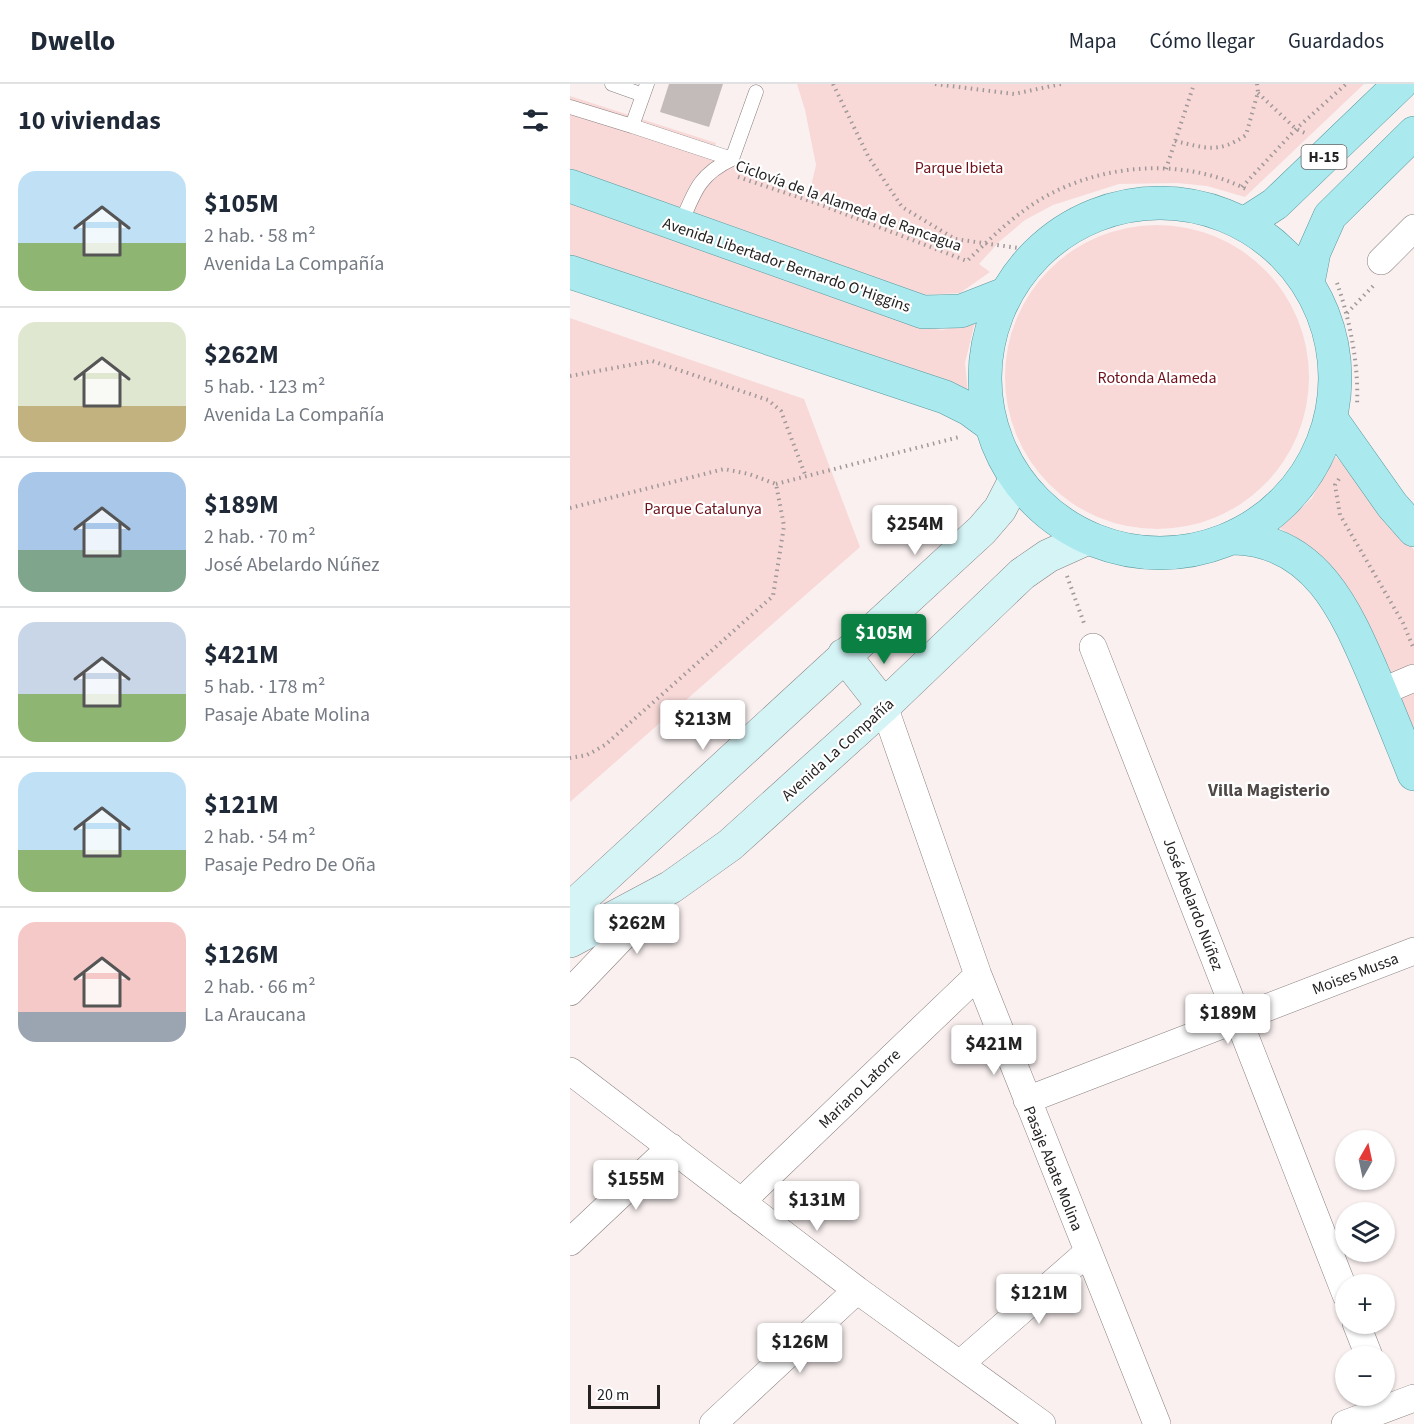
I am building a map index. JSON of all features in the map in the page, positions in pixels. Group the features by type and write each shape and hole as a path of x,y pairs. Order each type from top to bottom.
{"main road":[{"name":"H-15","path":"1244,225 1275,204 1400,84"},
{"name":"H-15","path":"1308,284 1318,239 1330,216 1414,133"},
{"name":"Avenida Libertador Bernardo O'Higgins","path":"570,186 923,312 961,311 1006,293"},
{"path":"1341,432 1296,490 1257,525 1234,538 1186,552 1161,554 1136,552 1088,538 1048,513 1016,478 997,444 986,398 986,362 995,317 1006,293 1039,251 1064,231 1092,217 1122,207 1143,204 1185,205 1215,212 1244,225 1280,250 1308,284 1322,309 1331,335 1336,364 1336,392 1341,432 1410,520"},
{"path":"570,272 945,397 969,408 991,425"},
{"path":"570,909 982,530 1000,509 1016,478"},
{"name":"Avenida La Compañía","path":"570,941 671,887 730,845 884,706 1022,574 1048,556 1088,538"},
{"path":"1234,538 1253,538 1271,544 1290,553 1315,572 1342,608 1381,692 1414,774"},
{"path":"844,656 884,706"}],"street":[{"path":"1381,261 1414,228"},
{"name":"José Abelardo Núñez","path":"1093,647 1338,1274"},
{"path":"1381,692 1414,678"},
{"name":"Pasaje Abate Molina","path":"884,706 978,975 1157,1424"},
{"path":"570,992 671,887"},
{"name":"Moises Mussa","path":"1027,1100 1238,1016 1414,951"},
{"name":"Mariano Latorre","path":"741,1202 978,975"},
{"path":"570,1071 857,1290 1042,1424"},
{"path":"570,1242 671,1147"},
{"path":"960,1365 1088,1252"},
{"path":"718,1423 857,1290"},
{"path":"1395,1400 1414,1398"},
{"path":"1345,1424 1378,1406"}],"lane":[{"path":"612,84 645,89 632,126"},
{"path":"680,227 696,188 712,168 732,159 756,92"},
{"path":"570,106 732,159"}],"path":[{"path":"833,84 868,156 902,207 955,239 1039,251"},
{"path":"935,84 1014,94 1061,84"},
{"path":"1166,169 1194,84"},
{"path":"1175,141 1212,150 1229,147 1246,135 1258,92 1257,84"},
{"path":"1242,187 1296,129 1346,84"},
{"path":"1258,92 1296,129 1334,147"},
{"name":"Ciclovía de la Alameda de Rancagua","path":"712,168 819,204 967,261 985,243 1037,202 1080,180 1111,172 1166,169 1201,173 1242,187 1275,204"},
{"path":"1318,239 1337,282 1346,314 1358,385 1356,419 1341,432 1343,474 1335,485 1340,515 1403,623 1414,649"},
{"path":"1346,314 1387,271 1381,261"},
{"path":"570,376 652,361 768,400 781,411 806,477"},
{"path":"570,508 724,469 764,478 776,484 960,437"},
{"path":"570,758 587,755 604,745 773,596 784,526 776,484"},
{"path":"1048,556 1068,577 1093,647"}],"green space":[{"name":"Parque Ibieta","path":"797,84 1364,84 1245,197 1207,186 1177,183 1119,184 1053,205 1025,220 1000,241 979,264 990,272 960,293 921,295 570,173 570,96 716,143 712,156 809,195 816,165 805,110"},
{"path":"570,202 922,327 942,330 975,322 965,363 968,394 570,258"},
{"name":"Rotonda Alameda","path":"1157,225 1187,228 1229,243 1253,259 1275,281 1291,305 1302,333 1309,377 1306,407 1291,449 1275,473 1253,495 1229,511 1201,522 1157,529 1127,526 1085,511 1061,495 1039,473 1023,449 1012,421 1005,377 1008,347 1023,305 1039,281 1061,259 1085,243 1113,232"},
{"name":"Parque Catalunya","path":"570,318 804,399 860,547 570,802"},
{"path":"1334,455 1384,508 1414,550 1414,748 1356,605 1323,558 1280,528 1312,498"}],"building":[{"path":"669,84 723,84 709,127 660,112"}],"district":[{"name":"Villa Magisterio","path":"1269,790"}]}
